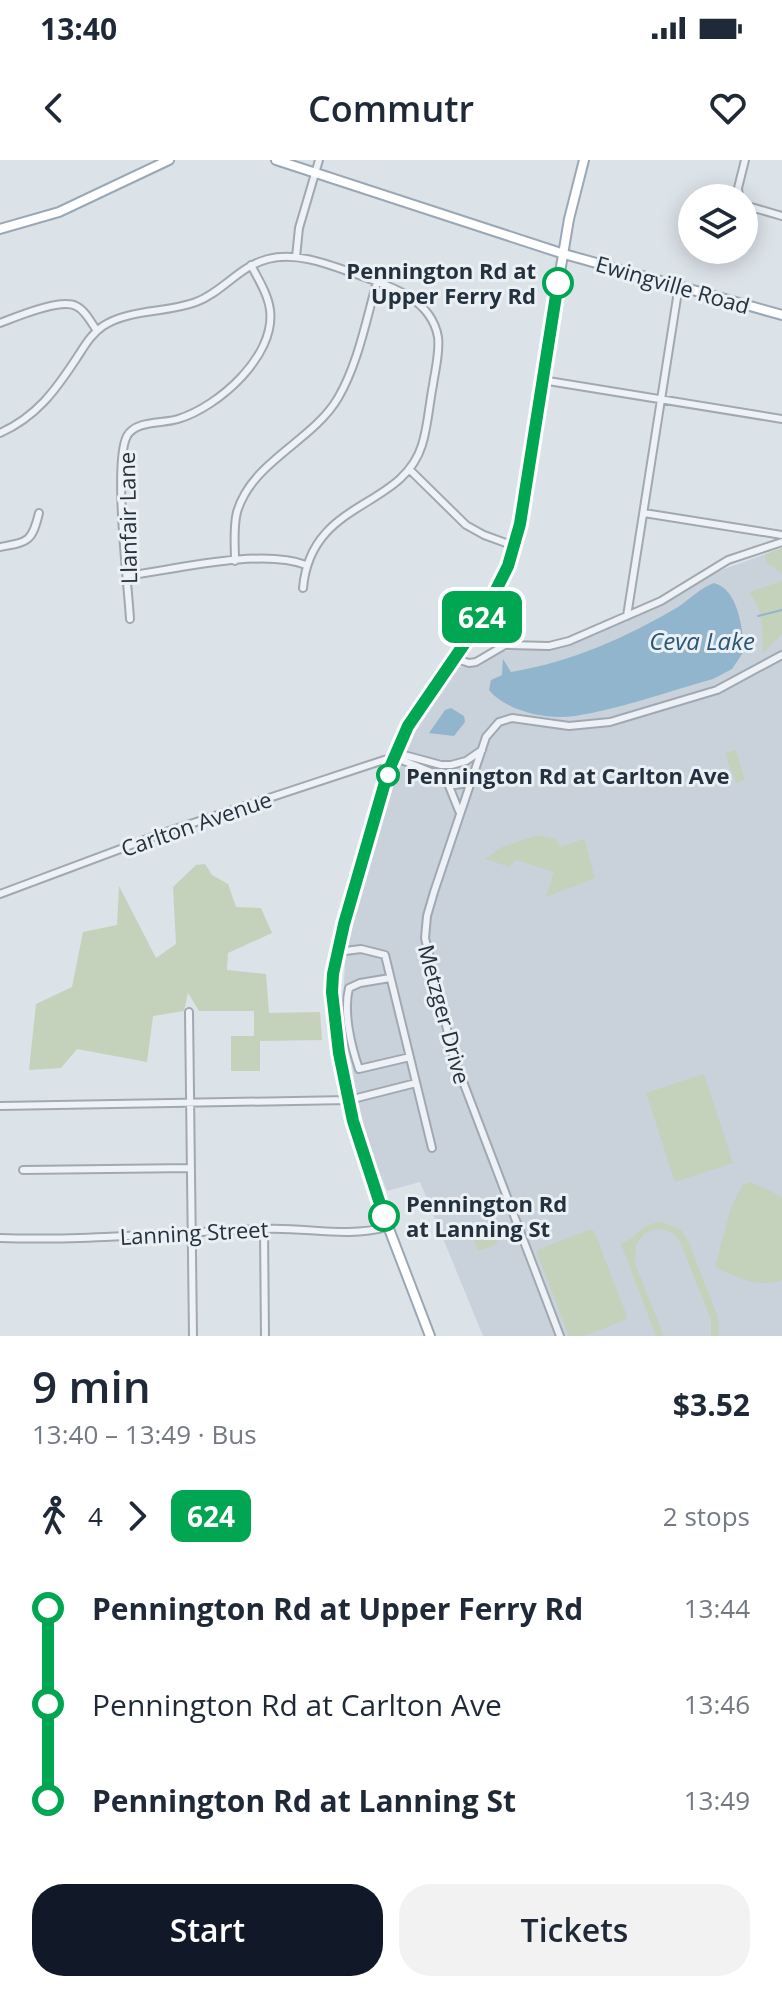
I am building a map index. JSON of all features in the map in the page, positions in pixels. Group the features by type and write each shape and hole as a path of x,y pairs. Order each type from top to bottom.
{"main road":[{"path":"0,229 59,212 169,160"},
{"name":"Ewingville Road","path":"276,160 564,254 782,315"},
{"path":"430,1336 367,1172 332,1011 333,974 341,936 394,757 414,717 492,602 514,546 574,197 584,160"}],"street":[{"path":"296,257 299,228 319,160"},
{"path":"739,184 745,160"},
{"path":"758,209 782,216"},
{"path":"0,433 29,417 48,399 97,331 119,319 198,302 251,265 270,258 296,257 403,293 421,307 432,321 438,338 424,439 409,469 329,528 306,565 303,588"},
{"name":"Llanfair Lane","path":"130,619 122,491 126,438 137,427 180,419 201,410 221,396 259,357 268,338 270,309 251,265"},
{"path":"235,561 235,522 241,501 258,476 312,430 338,398 350,370 377,282"},
{"path":"627,616 679,285"},
{"path":"0,323 69,303 79,308 97,331"},
{"path":"542,380 782,419"},
{"path":"409,469 466,525 514,546"},
{"path":"0,547 24,543 31,538 39,513"},
{"path":"644,513 782,535"},
{"path":"456,659 476,662 505,645 559,645 677,592 728,560 782,542"},
{"path":"127,576 270,557 306,565"},
{"name":"Metzger Drive","path":"560,1336 459,1076 426,945 427,916 460,814 490,731 499,722 512,718 569,726 610,722 717,690 782,655"},
{"path":"394,757 407,755 441,765 458,763 482,750"},
{"path":"394,757 458,786 472,779 464,766 458,763"},
{"name":"Carlton Avenue","path":"0,894 203,819 394,757"},
{"path":"447,781 460,814"},
{"path":"341,936 347,943 385,955 432,1148"},
{"path":"337,952 361,949"},
{"path":"390,978 349,988 354,1056 359,1069 410,1057"},
{"path":"189,1012 193,1336"},
{"path":"0,1106 349,1100 416,1083"},
{"path":"23,1170 191,1168"},
{"name":"Lanning Street","path":"0,1238 303,1228 336,1234 387,1227"},
{"path":"264,1229 265,1336"}],"shaded area":[{"path":"782,548 782,1336 483,1336 420,1182 387,1191 368,1143 355,1087 343,1000 346,949 394,780 412,735 434,698 458,667 480,666 497,651 560,648 668,601 719,571"}],"green space":[{"path":"782,548 782,574 766,562 765,554"},
{"path":"782,581 782,634 763,653 760,614 749,592"},
{"path":"736,750 745,780 736,783 725,753"},
{"path":"538,835 555,839 561,847 584,839 595,878 546,897 554,872 516,860 509,867 485,859 502,847"},
{"path":"205,864 212,875 228,884 236,907 261,908 272,933 228,953 227,970 266,974 269,1013 320,1012 322,1040 260,1041 260,1071 231,1071 231,1036 254,1036 254,1011 199,1011 188,993 184,1011 153,1016 147,1062 77,1049 61,1068 29,1070 36,1004 72,987 83,932 117,925 119,886 156,958 176,944 173,887 196,865"},
{"path":"704,1074 733,1163 675,1182 646,1093"},
{"path":"750,1182 782,1198 782,1280 756,1282 715,1267 731,1207 743,1185"},
{"path":"662,1222 681,1230 688,1241 718,1317 719,1336 711,1336 711,1320 680,1241 673,1233 659,1229 645,1233 636,1244 635,1263 664,1336 656,1336 621,1244 649,1225"},
{"path":"589,1230 594,1231 627,1316 625,1320 584,1336 569,1336 537,1253 539,1249"},
{"path":"493,1231 498,1244 478,1251 473,1239"}],"water":[{"name":"Ceva Lake","path":"714,583 729,593 734,601 744,651 732,669 713,679 609,709 564,717 517,709 489,690 491,680 502,675 503,659 511,672 576,655 639,629"},
{"path":"451,708 464,716 465,722 454,736 429,733 445,710"}],"waterway":[{"path":"758,616 782,610"}],"bus line":[{"name":"624","path":"384,1216 367,1172 339,1053 332,1011 337,952 388,772 399,745 422,704 456,659 492,602 508,566 520,524 558,283"}],"place":[{"name":"Pennington Rd at Upper Ferry Rd","path":"558,283"},
{"name":"Pennington Rd at Carlton Ave","path":"388,775"},
{"name":"Pennington Rd at Lanning St","path":"384,1216"}]}
